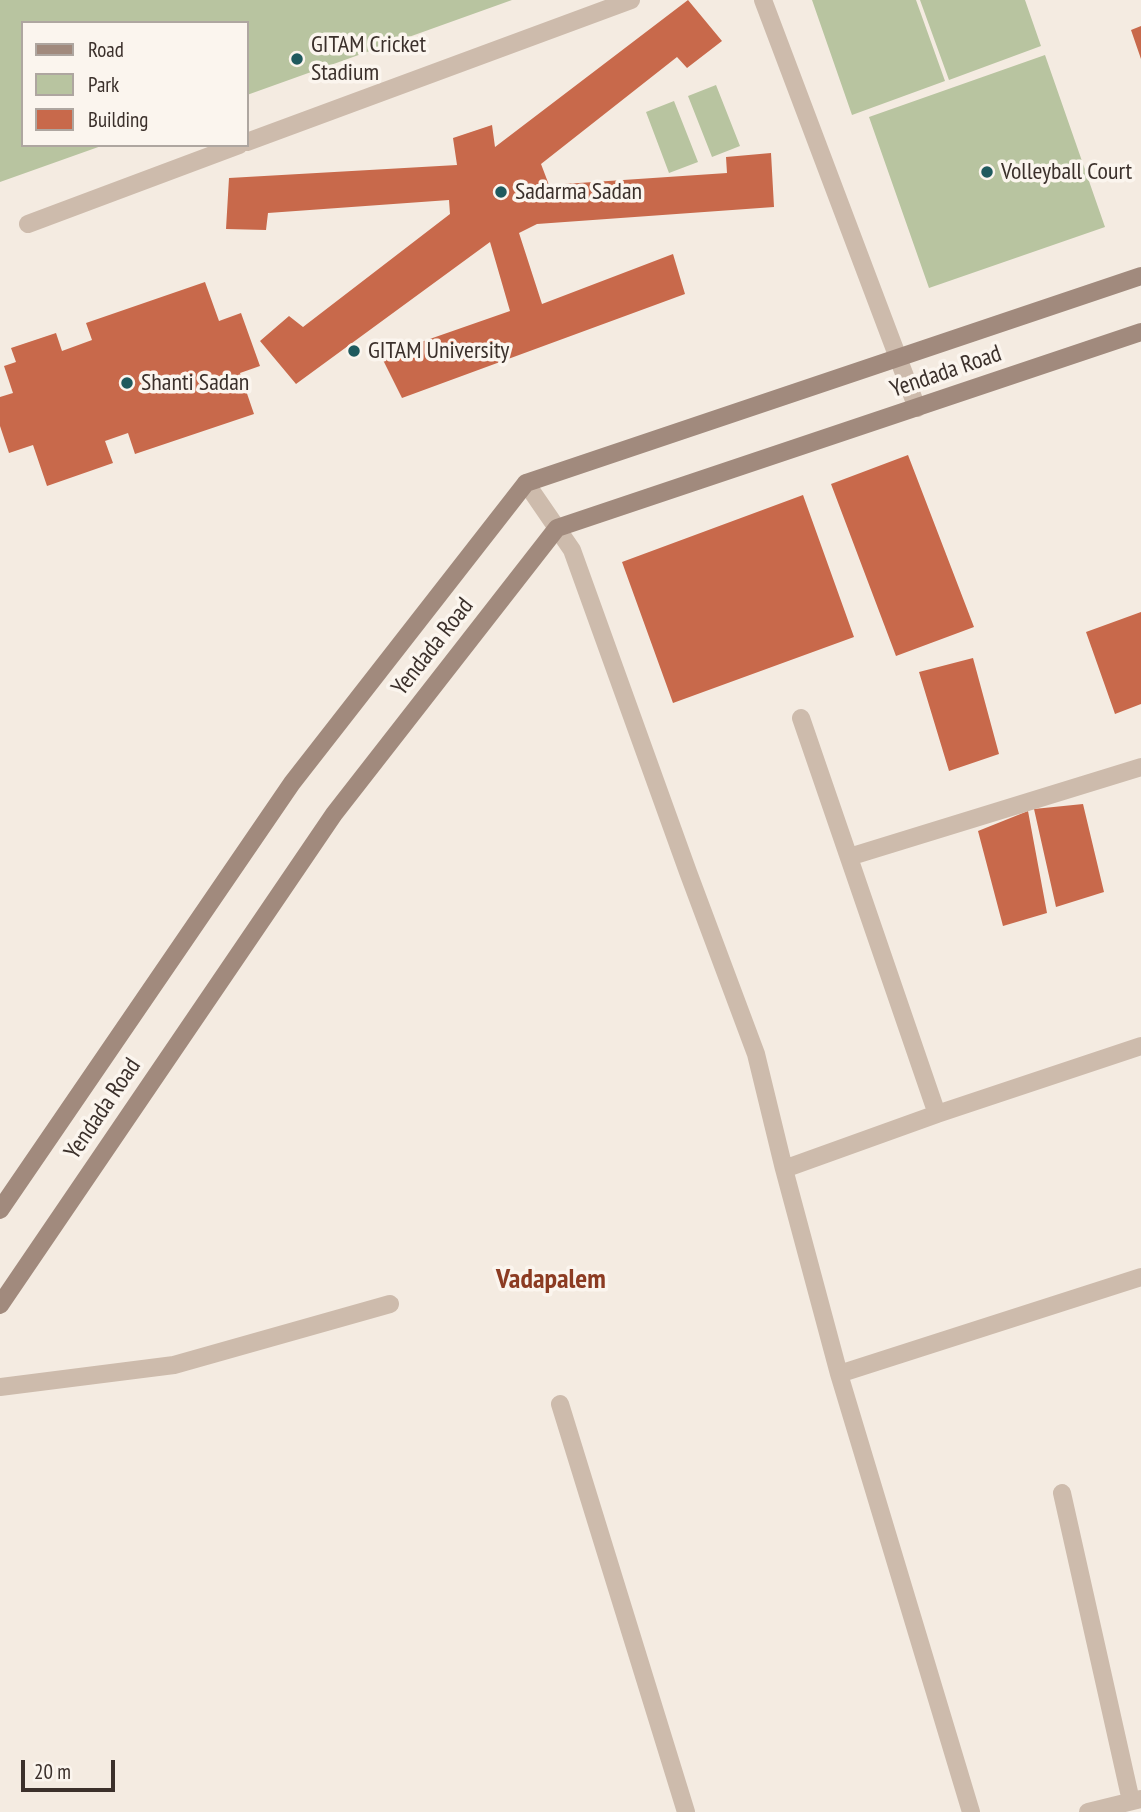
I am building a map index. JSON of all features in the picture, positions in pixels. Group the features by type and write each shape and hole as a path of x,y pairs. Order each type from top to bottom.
{"main road":[{"name":"Yendada Road","path":"0,1210 292,783 526,483 1141,276"},
{"name":"Yendada Road","path":"0,1305 334,814 557,528 1141,332"}],"street":[{"path":"248,142 631,0"},
{"path":"763,0 917,408"},
{"path":"28,224 234,147"},
{"path":"526,483 572,550 756,1054 839,1374 971,1812"},
{"path":"801,718 937,1114"},
{"path":"849,857 1141,767"},
{"path":"784,1169 937,1114 1141,1046"},
{"path":"839,1374 1141,1277"},
{"path":"0,1387 174,1364 390,1304"},
{"path":"560,1404 686,1812"},
{"path":"1062,1493 1136,1800 1088,1812"}],"green space":[{"name":"GITAM Cricket Stadium","path":"0,0 512,0 248,95 248,21 21,21 21,147 98,147 0,182"},
{"path":"812,0 916,0 945,81 852,115"},
{"path":"920,0 1025,0 1041,46 949,80"},
{"name":"Volleyball Court","path":"1045,55 1105,227 929,288 869,117"},
{"path":"716,85 740,146 712,157 688,96"},
{"path":"674,101 698,162 669,173 646,112"}],"building":[{"name":"Sadarma Sadan","path":"688,0 722,41 687,68 677,57 541,164 549,185 727,173 726,157 771,153 774,207 537,224 519,233 542,304 673,254 685,294 402,398 381,356 510,311 490,242 296,384 260,341 289,316 303,327 450,214 449,200 268,213 266,230 226,229 229,178 457,165 453,138 492,125 495,147"},
{"path":"1141,26 1141,59 1131,30"},
{"name":"Shanti Sadan","path":"205,282 219,321 241,313 260,366 240,373 254,414 135,454 128,433 105,441 113,463 47,486 33,445 9,453 0,426 0,397 13,393 4,366 16,362 11,348 56,333 62,351 92,340 86,323"},
{"path":"908,455 974,627 896,656 831,484"},
{"path":"803,495 854,637 673,703 622,562"},
{"path":"1141,612 1141,704 1115,714 1086,632"},
{"path":"973,658 999,754 949,771 919,672"},
{"path":"1083,804 1104,892 1056,907 1034,809"},
{"path":"1028,811 1047,913 1003,926 978,831"}],"place":[{"name":"GITAM Cricket Stadium","path":"297,59"},
{"name":"Volleyball Court","path":"987,172"},
{"name":"Sadarma Sadan","path":"501,192"},
{"name":"GITAM University","path":"354,351"},
{"name":"Shanti Sadan","path":"127,383"}],"district":[{"name":"Vadapalem","path":"551,1280"}]}
